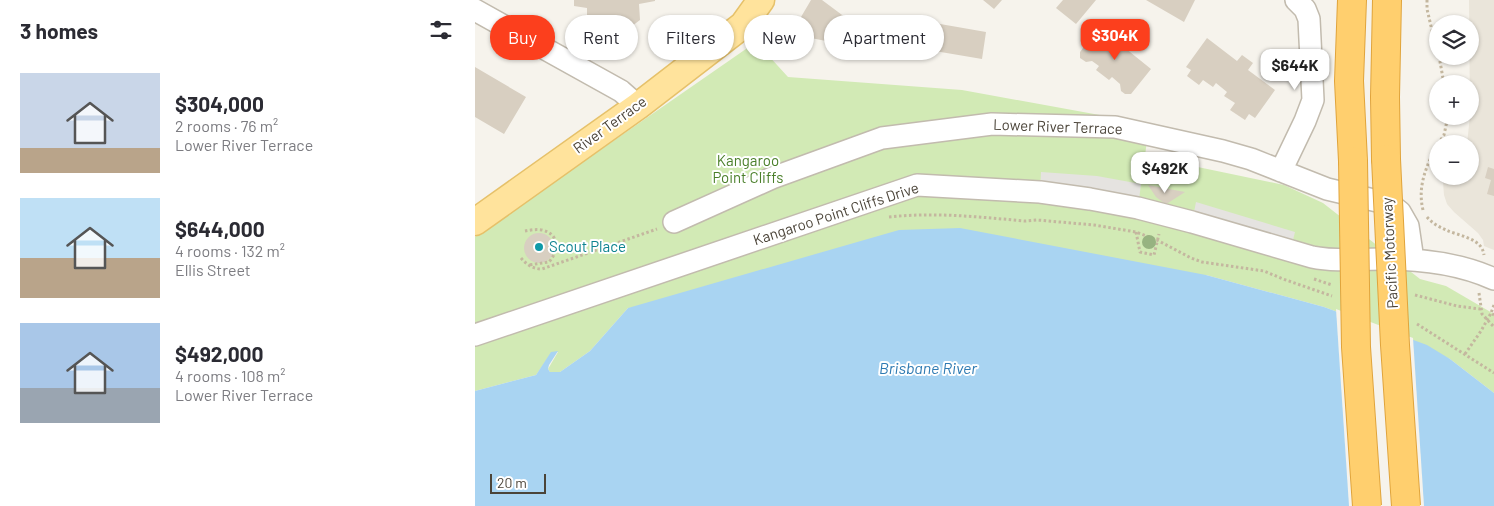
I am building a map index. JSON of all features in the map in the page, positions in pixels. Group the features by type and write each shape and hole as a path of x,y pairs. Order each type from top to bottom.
{"highway":[{"path":"1352,0 1349,82 1353,161 1356,347 1367,506"},
{"name":"Pacific Motorway","path":"1387,0 1385,159 1406,506"},
{"path":"1386,35 1399,0"}],"main road":[{"name":"River Terrace","path":"475,222 638,106 743,25 761,0"}],"street":[{"path":"1281,171 1305,121 1313,97 1309,19 1305,9 1296,0"},
{"path":"475,10 621,91 638,106"},
{"name":"Lower River Terrace","path":"674,222 773,178 881,138 992,124 1115,127 1223,150 1327,189 1394,206 1403,216 1408,226 1413,260"},
{"name":"Kangaroo Point Cliffs Drive","path":"475,335 917,185 1040,192 1090,199 1169,216 1289,252 1322,259 1413,260"},
{"path":"1413,260 1451,266 1487,276"}],"path":[{"path":"1427,0 1429,18"},
{"path":"1429,164 1420,187 1423,213 1438,226 1472,240 1481,246 1487,276 1479,290 1481,309 1487,321 1494,327"},
{"path":"883,218 917,214 947,214 1094,225 1135,232 1157,240 1202,262 1264,271 1333,297"},
{"path":"521,258 528,265 536,269 548,268 674,222"},
{"path":"525,231 541,230 547,232 552,235 557,246 557,251 549,262 528,265"},
{"path":"1135,232 1140,252 1154,255 1157,240"},
{"path":"1312,279 1339,287"},
{"path":"1409,294 1457,306 1481,309"},
{"path":"1465,354 1492,314 1494,305"},
{"path":"1416,324 1494,373"}],"shaded area":[{"path":"1469,0 1494,0 1494,250 1484,246 1483,240 1478,233 1454,212 1447,204 1444,195 1443,185 1479,185 1479,135 1468,135 1469,125 1479,125 1479,75 1470,75 1470,65 1479,65 1479,15 1469,15"},
{"path":"1041,172 1097,176 1141,184 1138,208 1040,192"},
{"path":"1196,202 1295,232 1290,252 1192,222"}],"green space":[{"name":"Kangaroo Point Cliffs","path":"744,50 744,60 772,60 788,77 962,90 1149,124 1145,156 1284,185 1323,203 1420,279 1446,286 1494,314 1494,393 1450,359 1375,326 1324,307 1206,275 628,308 590,351 560,372 550,372 548,369 558,352 552,352 536,375 475,391 475,237 730,60 734,60 734,57"}],"water":[{"name":"Brisbane River","path":"960,228 1206,275 1324,307 1427,345 1450,359 1494,393 1494,506 475,506 475,391 536,375 551,352 558,351 548,369 550,372 560,372 590,351 628,308 899,230"}],"pier":[{"path":"1336,309 1413,338 1424,506 1349,506"}],"building":[{"path":"574,0 655,0 639,4 640,20 638,22 638,15 587,15 587,8 574,6"},
{"path":"811,0 822,0 842,15 824,15 824,41 814,39 814,15 802,15"},
{"path":"983,0 1002,0 994,9"},
{"path":"1063,0 1096,0 1076,24 1056,8"},
{"path":"1146,0 1195,0 1184,22"},
{"path":"944,25 986,32 982,59 944,53"},
{"path":"1099,27 1151,69 1131,94 1125,94 1121,91 1120,84 1112,77 1109,80 1096,70 1099,66 1092,61 1086,62 1080,58 1080,52"},
{"path":"1207,38 1237,61 1242,55 1253,63 1248,70 1275,90 1255,118 1249,114 1245,120 1230,110 1235,103 1224,96 1227,92 1216,83 1213,87 1203,80 1199,85 1187,76 1191,70 1186,67"},
{"path":"475,67 526,97 504,134 475,117"},
{"path":"1488,167 1494,169 1494,196 1487,194 1491,180 1485,178"},
{"path":"1148,185 1185,192 1168,203 1164,203 1156,197"},
{"path":"539,233 549,238 554,248 549,258 539,263 529,258 524,248 529,238"}],"place":[{"name":"Scout Place","path":"539,247"}]}
